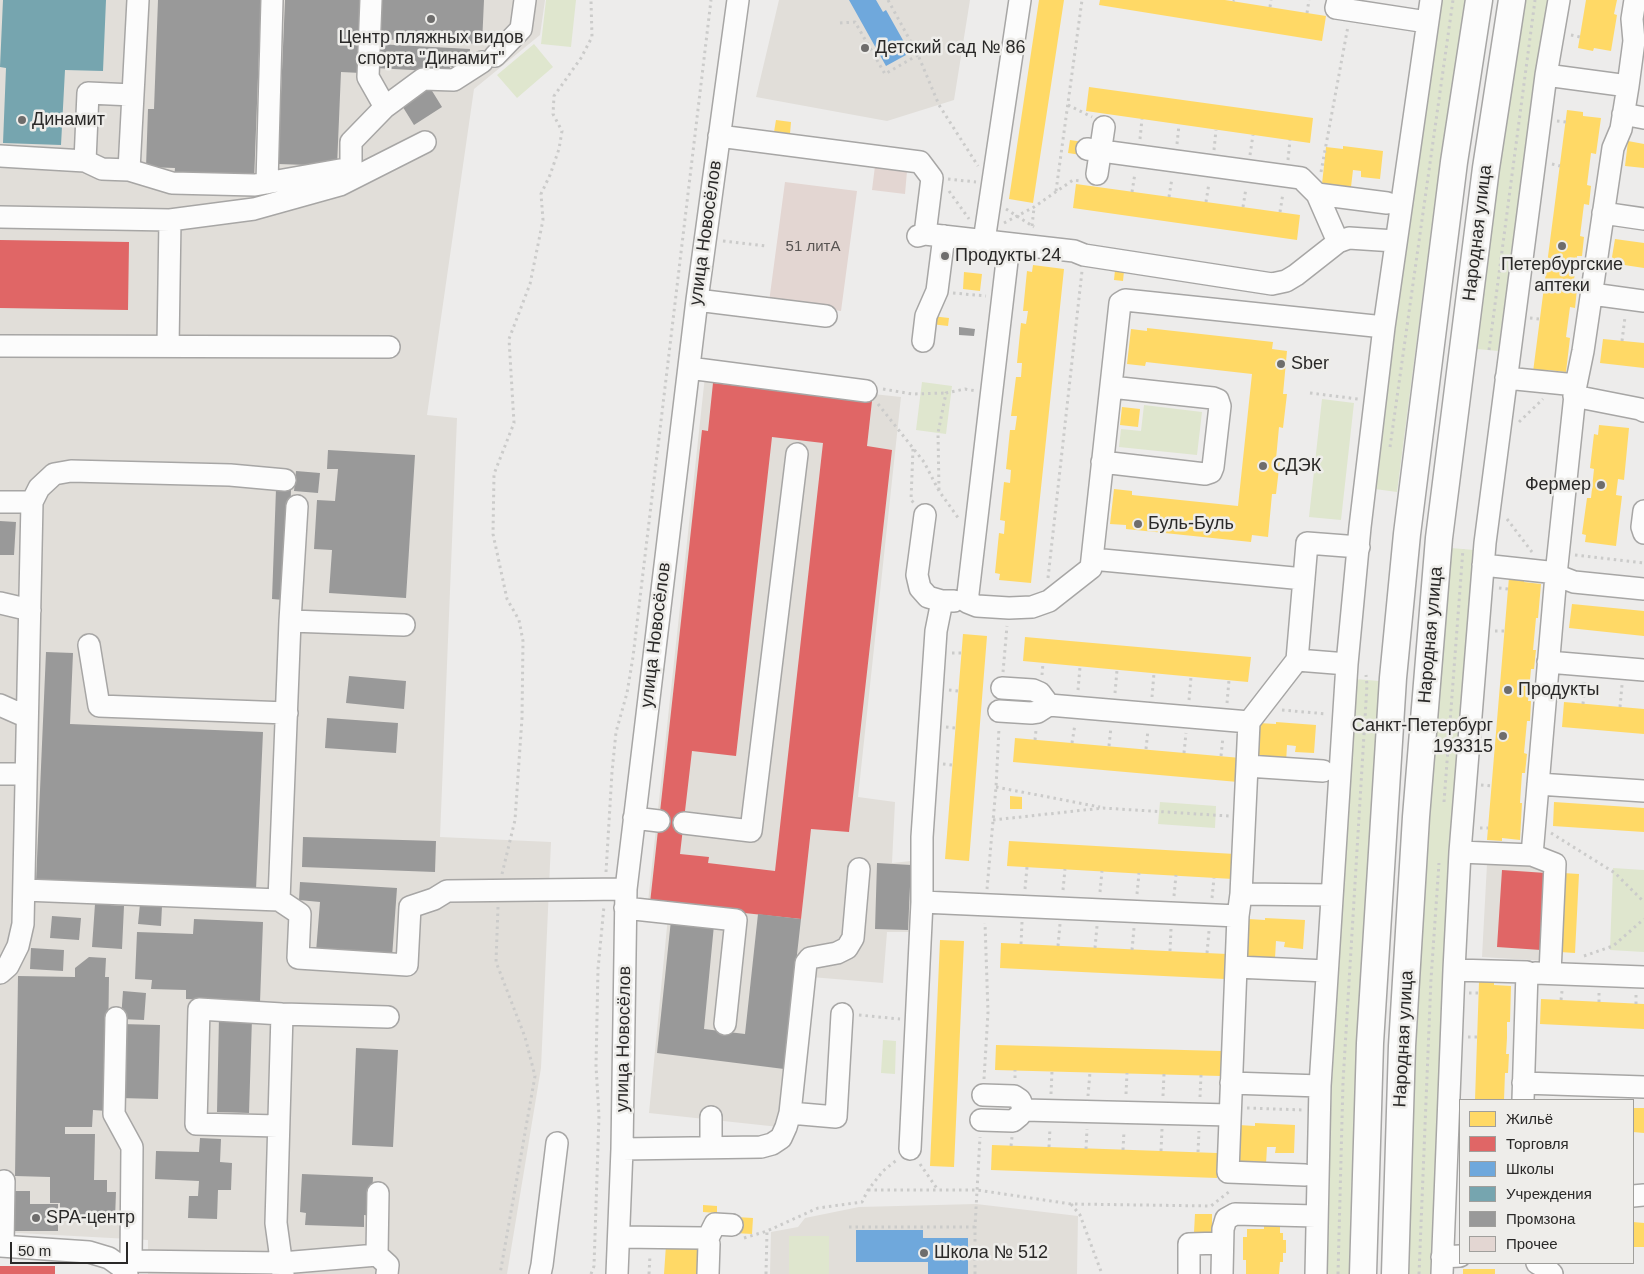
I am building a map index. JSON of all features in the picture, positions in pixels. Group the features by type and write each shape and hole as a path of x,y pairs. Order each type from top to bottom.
{"main road":[{"name":"Народная улица","path":"1363,1274 1370,1043 1394,678 1410,507 1454,162 1479,0"},
{"name":"Народная улица","path":"1395,1274 1402,1046 1416,817 1439,538 1486,168 1512,0"}],"street":[{"path":"129,170 138,0"},
{"path":"267,183 272,0"},
{"path":"371,0 368,76 385,107"},
{"path":"0,156 85,161 102,169 129,170 172,183 255,185 351,168 351,142 385,107 423,79 454,80 488,59 521,29 525,0"},
{"name":"улица Новосёлов","path":"617,1274 622,1149 626,898 697,300 738,0"},
{"path":"984,237 989,188 1020,0"},
{"path":"1316,1274 1320,1086 1347,664 1384,326 1431,0"},
{"path":"1448,1262 1454,970 1460,852 1483,565 1546,75 1558,0"},
{"path":"1532,855 1548,662 1552,574 1558,553 1570,388 1583,351 1613,148 1621,129 1634,41 1632,19 1635,0"},
{"path":"1344,5 1427,22"},
{"path":"1546,75 1628,86"},
{"path":"85,161 88,93 133,95"},
{"path":"1623,114 1644,118"},
{"path":"1093,178 1094,150 1100,123"},
{"path":"719,136 920,162 936,178 929,235 937,291 926,316 923,341"},
{"path":"0,217 170,220 254,209 340,185 426,142"},
{"path":"1094,150 1301,178 1317,194 1338,242"},
{"path":"1317,194 1387,202"},
{"path":"1603,213 1644,219"},
{"path":"168,346 170,220"},
{"path":"929,235 984,237 1009,244 1074,252 1272,284 1286,281 1296,276 1338,242 1349,238 1395,241"},
{"path":"967,602 1009,244"},
{"path":"1592,294 1635,300"},
{"path":"697,300 826,316"},
{"path":"924,514 918,575 920,588 928,597 942,601 967,602 977,606 1032,608 1049,600 1091,568 1120,303 1125,300 1384,326"},
{"path":"0,346 389,347"},
{"path":"689,368 866,391"},
{"path":"1506,378 1570,388 1644,411"},
{"path":"1102,462 1205,474 1211,472 1214,467 1220,406 1218,400 1111,387"},
{"path":"684,823 751,831 797,454"},
{"path":"0,973 8,966 18,946 23,924 32,502 40,488 54,474 72,471 230,475 285,480"},
{"path":"0,502 32,502"},
{"path":"279,900 290,621 297,506"},
{"path":"1644,511 1642,527 1644,533"},
{"path":"1305,1175 1228,1172 1238,916 1247,766 1254,715 1297,660 1308,543 1359,547"},
{"path":"1092,559 1304,579"},
{"path":"1483,565 1552,574 1574,582 1644,589"},
{"path":"910,1149 922,902 922,837 936,631 942,601"},
{"path":"0,603 30,610"},
{"path":"290,621 404,625"},
{"path":"89,645 99,706 287,713"},
{"path":"1297,660 1347,664"},
{"path":"1548,662 1644,670"},
{"path":"1002,688 1033,690 1040,693 1049,705"},
{"path":"0,705 28,717"},
{"path":"999,711 1031,713 1038,712 1049,705 1254,715"},
{"path":"1247,766 1324,771"},
{"path":"0,774 26,774"},
{"path":"1538,784 1644,791"},
{"path":"634,818 659,821"},
{"path":"1460,852 1532,855 1555,864 1550,974"},
{"path":"622,1149 761,1147 772,1144 781,1138 790,1114 806,963 810,958 837,954 847,948 853,938 859,870"},
{"path":"24,890 279,900 300,914 298,958 407,965 410,907 434,899 447,890 605,889 626,898 736,920 725,1024"},
{"path":"1240,894 1332,895"},
{"path":"922,902 1238,916"},
{"path":"1236,967 1327,971"},
{"path":"1454,970 1644,977"},
{"path":"1527,972 1523,1092 1644,1087"},
{"path":"278,1126 196,1124 199,1008 282,1014 388,1016"},
{"path":"282,1014 276,1223 282,1268"},
{"path":"790,1114 836,1117 842,1014"},
{"path":"116,1018 114,1114 132,1146 127,1268"},
{"path":"1231,1083 1320,1086"},
{"path":"983,1095 1014,1096 1020,1100 1024,1110"},
{"path":"1024,1110 1230,1111"},
{"path":"981,1120 1013,1121 1024,1110"},
{"path":"711,1117 711,1147"},
{"path":"540,1274 558,1143"},
{"path":"4,1181 1,1246 89,1252 109,1258 127,1268 282,1268 377,1255"},
{"path":"378,1193 377,1255 388,1266 387,1274"},
{"path":"1222,1274 1223,1229 1226,1218 1235,1214 1316,1216"},
{"path":"708,1274 709,1244 707,1240 715,1224 737,1232"},
{"path":"619,1237 702,1238 707,1240"},
{"path":"1189,1274 1189,1244 1222,1244"},
{"path":"1539,1264 1552,1274"}],"path":[{"path":"500,1274 535,1076 525,1037 496,962 498,889 515,820 522,718 523,641 519,620 507,599 494,534 494,474 514,423 509,339 530,284 543,220 541,194 559,149 562,131 553,114 554,96 581,58 592,37 592,0"},
{"path":"591,1274 594,1266 599,1116 596,1066 598,969 612,772 616,732 627,693 633,657 711,0"},
{"path":"888,0 918,55 939,105 989,188 1017,216 1038,230"},
{"path":"1056,191 1082,0"},
{"path":"1270,7 1271,0"},
{"path":"1307,13 1309,0"},
{"path":"1489,350 1535,0"},
{"path":"1317,194 1344,5"},
{"path":"840,23 855,22 885,74 918,55"},
{"path":"1568,35 1580,37"},
{"path":"1068,105 1100,123"},
{"path":"1555,121 1566,122"},
{"path":"1549,164 1560,166"},
{"path":"936,178 976,182 989,188"},
{"path":"936,178 984,237 1034,207 1073,180 1093,178"},
{"path":"1031,231 1034,207"},
{"path":"717,241 766,246"},
{"path":"1049,600 1047,594 1084,255"},
{"path":"937,291 1003,298"},
{"path":"1622,341 1635,300"},
{"path":"975,541 968,536 955,512 939,491 924,462 866,391 874,387 912,394 946,393 964,389 992,392"},
{"path":"1513,427 1570,388"},
{"path":"939,491 938,433 946,393"},
{"path":"1310,394 1361,399"},
{"path":"913,448 911,500 924,514"},
{"path":"1503,515 1552,574"},
{"path":"1558,553 1644,563"},
{"path":"1496,588 1508,589"},
{"path":"1002,688 1008,608"},
{"path":"1492,630 1505,631"},
{"path":"983,1095 988,1012 985,919 996,787 999,711"},
{"path":"1254,715 1327,714"},
{"path":"996,787 1103,808 1244,817"},
{"path":"993,820 1103,808"},
{"path":"1535,822 1615,873 1644,902"},
{"path":"1582,957 1613,946 1644,919"},
{"path":"842,1014 916,1021"},
{"path":"1230,1111 1307,1110"},
{"path":"974,1274 981,1120"},
{"path":"737,1232 767,1231 818,1208 862,1202 868,1190 883,1171 910,1149 938,1190"},
{"path":"868,1190 977,1190 1071,1204 1210,1206 1234,1189"},
{"path":"1071,1204 1080,1215 1102,1274"},
{"path":"849,1227 975,1227"},
{"path":"766,1274 767,1231"}],"shaded area":[{"path":"0,0 545,0 540,35 474,89 427,415 457,418 440,837 551,842 541,1068 507,1274 148,1274 148,1240 0,1232"},
{"name":"Детский сад № 86","path":"779,0 970,0 954,100 887,121 756,97"},
{"path":"705,376 901,397 858,797 895,802 892,863 911,861 910,932 887,932 883,983 799,976 779,1127 649,1113 669,906 648,902"},
{"path":"1487,864 1551,867 1546,961 1482,957"},
{"name":"Школа № 512","path":"976,1204 1078,1216 1077,1274 770,1274 771,1232 798,1227 805,1218 859,1207"}],"green space":[{"path":"546,0 576,0 571,47 541,44"},
{"path":"1440,0 1465,0 1434,209 1397,492 1375,489 1411,206"},
{"path":"1523,0 1548,0 1498,351 1477,349 1480,302"},
{"path":"534,44 553,67 517,98 497,75"},
{"path":"922,382 952,386 946,434 916,430"},
{"path":"1322,399 1354,403 1341,520 1309,517"},
{"path":"1144,405 1202,412 1197,455 1119,447 1121,429 1141,431"},
{"path":"1451,548 1474,550 1447,893 1431,1274 1407,1274 1412,1118 1428,841"},
{"path":"1355,679 1379,681 1355,1083 1349,1274 1326,1274 1332,1082"},
{"path":"1160,802 1216,806 1215,828 1158,824"},
{"path":"1613,868 1644,870 1644,952 1610,950"},
{"path":"883,1040 896,1041 895,1074 881,1073"},
{"path":"789,1236 829,1236 829,1274 789,1274"}],"building: Жильё":[{"path":"1039,0 1064,0 1033,203 1009,199"},
{"path":"1100,0 1225,0 1326,16 1322,41 1099,5"},
{"path":"1586,0 1617,0 1614,14 1617,15 1611,51 1594,48 1593,51 1578,48"},
{"path":"1089,87 1313,118 1310,143 1086,111"},
{"path":"1567,110 1583,112 1583,116 1601,118 1596,154 1591,153 1587,185 1591,186 1589,205 1584,204 1580,236 1584,237 1582,256 1577,256 1573,288 1577,289 1575,308 1570,307 1566,337 1570,338 1566,372 1548,370 1547,373 1533,372"},
{"path":"776,120 791,122 790,134 774,132"},
{"path":"1070,140 1083,142 1081,155 1068,153"},
{"path":"1628,141 1644,144 1644,168 1625,166"},
{"path":"1343,146 1383,151 1380,179 1361,177 1361,171 1353,170 1351,187 1322,184 1326,147 1343,149"},
{"path":"1076,184 1300,215 1297,240 1073,208"},
{"path":"1615,239 1644,243 1644,268 1611,263"},
{"path":"1033,265 1064,269 1031,583 999,580 1000,574 995,573 999,533 1004,534 1005,521 1000,520 1004,482 1010,483 1011,470 1006,469 1010,430 1015,430 1017,416 1011,416 1016,377 1021,377 1022,363 1017,363 1021,323 1026,324 1028,311 1023,311 1027,271 1032,272"},
{"path":"1115,270 1124,271 1123,281 1114,280"},
{"path":"964,272 982,274 980,291 963,289"},
{"path":"932,316 949,318 948,326 931,324"},
{"path":"1147,328 1273,342 1272,349 1287,351 1283,394 1287,394 1283,428 1279,427 1276,459 1280,460 1276,494 1272,494 1268,537 1252,535 1251,542 1126,529 1126,525 1110,524 1114,489 1132,491 1132,495 1238,506 1252,374 1146,362 1145,366 1127,364 1131,329 1147,331"},
{"path":"1603,339 1644,343 1644,368 1600,363"},
{"path":"1122,407 1140,409 1138,427 1120,425"},
{"path":"1599,425 1629,428 1624,480 1618,479 1616,495 1622,496 1616,546 1585,542 1586,535 1582,534 1587,498 1591,498 1594,469 1590,468 1594,434 1598,435"},
{"path":"1509,577 1524,579 1524,582 1541,584 1533,650 1536,650 1534,669 1531,669 1528,701 1531,701 1530,721 1527,721 1524,753 1527,754 1525,773 1522,773 1520,840 1502,838 1502,841 1487,840"},
{"path":"1572,604 1644,611 1644,636 1569,628"},
{"path":"963,634 987,636 969,861 945,859"},
{"path":"1025,637 1251,657 1248,682 1023,661"},
{"path":"1564,702 1644,709 1644,734 1562,727"},
{"path":"1276,722 1316,725 1314,753 1295,752 1296,746 1287,745 1286,763 1256,760 1259,723 1276,724"},
{"path":"1015,738 1241,758 1238,782 1013,762"},
{"path":"1010,796 1022,797 1022,809 1010,809"},
{"path":"1554,802 1644,808 1644,832 1553,826"},
{"path":"1009,841 1235,854 1233,879 1007,866"},
{"path":"1563,873 1579,874 1575,953 1560,952"},
{"path":"1265,918 1305,920 1303,949 1284,947 1285,942 1276,941 1275,958 1245,956 1248,919 1265,920"},
{"path":"940,940 964,941 954,1167 930,1166"},
{"path":"1001,943 1227,954 1225,979 1000,968"},
{"path":"1479,982 1494,982 1494,985 1511,986 1510,1022 1507,1022 1506,1054 1509,1054 1508,1073 1505,1073 1504,1099 1475,1099"},
{"path":"1541,999 1644,1004 1644,1029 1540,1024"},
{"path":"996,1045 1222,1051 1221,1076 995,1070"},
{"path":"1634,1108 1644,1108 1644,1133 1634,1132"},
{"path":"1255,1123 1295,1125 1294,1153 1275,1153 1276,1147 1267,1147 1266,1164 1237,1162 1239,1125 1255,1126"},
{"path":"992,1145 1217,1153 1217,1178 991,1170"},
{"path":"703,1205 717,1206 717,1213 703,1212"},
{"path":"1195,1214 1212,1214 1212,1232 1194,1232"},
{"path":"736,1217 753,1218 752,1234 735,1233"},
{"path":"1634,1222 1644,1223 1644,1247 1634,1247"},
{"path":"1264,1224 1280,1224 1280,1233 1283,1233 1283,1240 1286,1240 1286,1253 1283,1253 1283,1262 1280,1262 1279,1274 1246,1274 1246,1260 1243,1260 1243,1237 1247,1237 1247,1229 1264,1229"},
{"path":"666,1245 702,1247 700,1274 664,1274"},
{"path":"1463,1269 1495,1269 1495,1274 1463,1274"}],"building: Торговля":[{"path":"0,240 129,242 128,310 0,308"},
{"path":"713,383 872,401 867,446 892,450 849,832 811,829 801,919 650,903 702,430 708,431","holes":["772,437 823,443 775,871 708,863 709,857 680,854 692,751 736,756"]},
{"path":"1502,870 1546,873 1541,950 1497,947"},
{"path":"0,1266 55,1266 55,1274 0,1274"}],"building: Школы":[{"path":"849,0 876,0 883,12 886,10 904,42 900,44 906,55 886,66"},
{"path":"856,1230 923,1230 923,1238 968,1238 968,1274 928,1274 928,1262 856,1262"}],"building: Учреждения":[{"path":"3,0 106,0 103,71 65,70 61,145 3,143 6,68 0,67"}],"building: Промзона":[{"path":"158,0 261,0 254,181 174,178 175,168 146,167 148,109 154,109"},
{"path":"285,0 364,0 361,73 341,72 337,166 278,164"},
{"name":"Центр пляжных видов спорта \"Динамит\"","path":"379,0 484,0 482,44 377,39"},
{"path":"377,44 470,49 469,62 457,61 457,67 450,67 449,72 375,68"},
{"path":"429,86 442,107 414,125 401,104"},
{"path":"959,327 975,329 974,336 959,335"},
{"path":"328,450 415,455 406,598 329,593 332,550 314,549 317,500 335,501 338,469 327,469"},
{"path":"296,471 320,473 318,493 294,491"},
{"path":"276,489 291,490 289,549 284,600 272,599"},
{"path":"0,521 16,522 14,555 0,555"},
{"path":"46,652 73,653 70,724 263,732 256,890 36,882"},
{"path":"349,676 406,681 404,709 346,703"},
{"path":"327,718 398,723 396,753 325,748"},
{"path":"303,837 436,841 435,872 302,867"},
{"path":"877,863 911,865 908,930 875,929"},
{"path":"300,882 397,888 392,957 316,952 320,902 299,900"},
{"path":"95,904 124,906 122,949 92,947"},
{"path":"140,904 162,906 161,926 138,924"},
{"path":"758,914 801,919 784,1069 657,1053 671,920 714,925 704,1029 745,1034"},
{"path":"52,916 81,918 79,940 50,938"},
{"path":"194,919 263,922 260,1002 186,999 186,990 151,989 152,980 135,979 137,932 193,934"},
{"path":"31,948 64,950 63,971 30,969"},
{"path":"89,957 106,958 105,977 109,977 107,1111 93,1110 92,1127 65,1127 65,1134 95,1134 94,1180 107,1180 107,1192 116,1192 115,1219 60,1218 60,1203 50,1203 50,1177 15,1176 18,976 75,977 75,968"},
{"path":"123,991 146,993 144,1020 121,1019"},
{"path":"219,1017 252,1018 249,1113 217,1112"},
{"path":"121,1024 160,1025 158,1099 120,1098"},
{"path":"356,1048 398,1050 393,1147 352,1145"},
{"path":"200,1138 221,1139 220,1162 232,1163 231,1190 218,1190 217,1219 188,1218 189,1196 198,1196 199,1181 155,1179 156,1151 199,1152"},
{"path":"302,1174 373,1177 371,1216 364,1215 364,1227 305,1225 306,1213 300,1212"},
{"name":"SPA-центр","path":"14,1191 30,1191 30,1204 58,1204 58,1231 14,1231"}],"building: Прочее":[{"path":"875,166 907,171 905,194 872,190"},
{"path":"785,182 857,191 841,311 769,302"}],"place":[{"name":"Центр пляжных видов спорта \"Динамит\"","path":"431,19"},
{"name":"Детский сад № 86","path":"865,48"},
{"name":"Динамит","path":"22,120"},
{"name":"Петербургские аптеки","path":"1562,246"},
{"name":"Продукты 24","path":"945,256"},
{"name":"Sber","path":"1281,364"},
{"name":"СДЭК","path":"1263,466"},
{"name":"Фермер","path":"1601,485"},
{"name":"Буль-Буль","path":"1138,524"},
{"name":"Продукты","path":"1508,690"},
{"name":"Санкт-Петербург 193315","path":"1503,736"},
{"name":"SPA-центр","path":"36,1218"},
{"name":"Школа № 512","path":"924,1253"}]}
